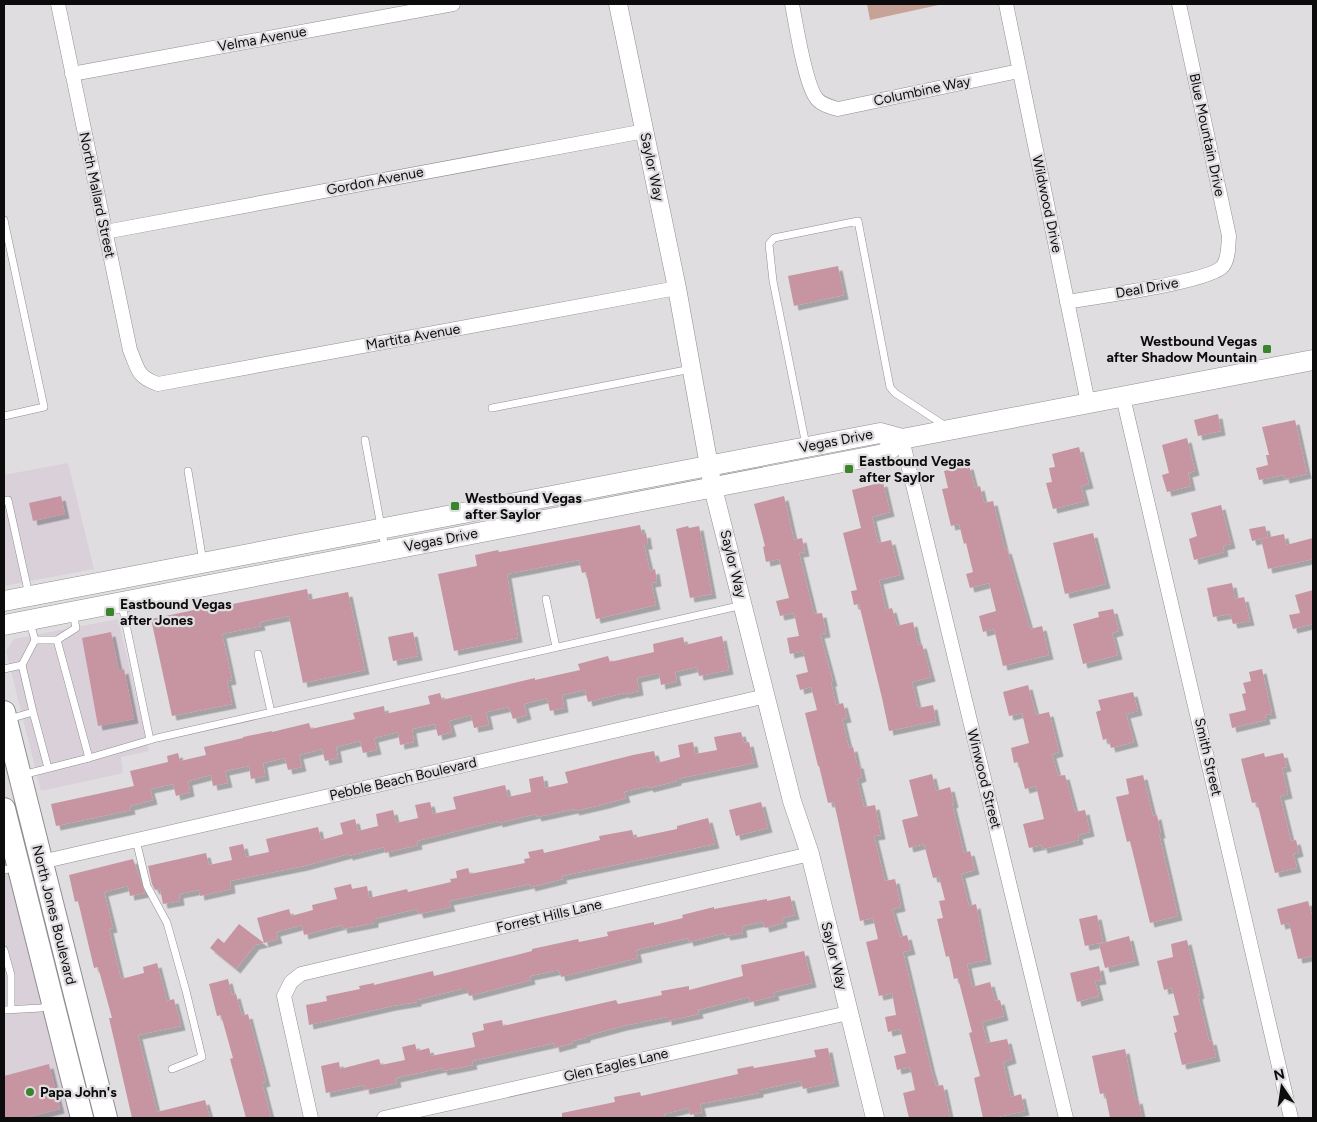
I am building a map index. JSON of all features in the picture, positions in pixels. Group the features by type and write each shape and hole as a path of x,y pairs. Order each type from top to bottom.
{"main road":[{"name":"Vegas Drive","path":"4,601 880,433 902,439 1313,360"},
{"name":"Vegas Drive","path":"4,625 884,454 902,439"},
{"name":"North Jones Boulevard","path":"5,716 106,1118"},
{"name":"North Jones Boulevard","path":"4,812 11,868 54,1004 82,1118"},
{"path":"4,812 25,844 41,862"},
{"path":"54,1004 76,1000"}],"street":[{"name":"North Mallard Street","path":"58,4 130,350 140,374 149,381"},
{"name":"Velma Avenue","path":"72,74 452,4"},
{"name":"Saylor Way","path":"618,4 677,288 713,488 792,801 810,854 875,1118"},
{"name":"Columbine Way","path":"792,4 806,75 816,99 826,106 838,109 1019,71"},
{"name":"Wildwood Drive","path":"1006,4 1088,403"},
{"name":"Blue Mountain Drive","path":"1180,4 1229,236 1227,257 1223,265"},
{"name":"Gordon Avenue","path":"104,232 645,131"},
{"name":"Deal Drive","path":"1067,302 1192,280 1217,272 1223,265"},
{"name":"Martita Avenue","path":"149,381 158,384 677,288"},
{"name":"Smith Street","path":"1123,397 1291,1118"},
{"name":"Winwood Street","path":"902,439 1066,1118"},
{"name":"Pebble Beach Boulevard","path":"41,862 766,696"},
{"name":"Forrest Hills Lane","path":"312,1118 284,996 291,982 301,974 810,854"},
{"name":"Glen Eagles Lane","path":"384,1118 848,1012"}],"lane":[{"path":"4,220 44,407 4,416"},
{"path":"806,447 773,281 769,244 774,238 858,221 890,387 895,393 952,430"},
{"path":"492,408 691,369"},
{"path":"365,440 385,551"},
{"path":"188,471 204,562"},
{"path":"4,501 8,500 29,596"},
{"path":"546,599 556,647"},
{"path":"121,602 150,740"},
{"path":"19,775 89,758 150,740 743,605"},
{"path":"35,640 57,640 76,628 72,612"},
{"path":"30,620 35,640 22,665 48,768"},
{"path":"57,640 89,758"},
{"path":"258,654 271,712"},
{"path":"4,669 22,665"},
{"path":"5,716 33,712"},
{"path":"136,840 147,886 167,923 202,1057 172,1069"},
{"path":"4,950 11,975 7,1010 41,1008 54,1004"}],"shaded area":[{"path":"867,4 943,4 870,20"},
{"path":"68,463 94,569 4,586 4,475"},
{"path":"118,619 149,751 121,757 123,773 41,791 6,651 14,639"},
{"path":"4,821 98,1118 4,1118"}],"building":[{"path":"838,266 844,295 794,306 788,276"},
{"path":"1218,414 1221,431 1198,436 1194,420"},
{"path":"1295,420 1307,474 1285,479 1284,475 1259,480 1256,468 1268,465 1266,455 1269,455 1262,427"},
{"path":"1187,438 1195,471 1188,473 1191,486 1167,492 1162,475 1169,473 1162,445"},
{"path":"1079,447 1089,484 1081,486 1085,501 1053,509 1046,483 1052,482 1049,468 1055,467 1052,454"},
{"path":"969,465 975,488 980,486 984,503 993,501 1005,550 1007,549 1030,629 1042,626 1049,655 1003,666 994,629 983,632 979,616 996,611 989,583 970,588 966,574 973,572 966,543 964,544 959,524 951,526 942,489 948,488 944,471"},
{"path":"883,482 890,512 872,517 878,543 891,540 900,575 879,580 886,610 892,608 897,626 913,622 918,645 922,644 931,677 912,682 918,708 933,705 936,721 889,731 859,604 854,605 851,591 857,590 843,533 861,528 852,490"},
{"path":"61,496 65,514 33,521 29,503"},
{"path":"784,496 794,540 802,538 805,552 799,553 814,614 822,613 826,633 820,634 833,682 831,682 836,705 843,703 847,718 842,719 849,748 853,747 857,764 859,764 862,777 857,779 864,807 875,805 881,835 874,836 885,881 895,879 901,907 892,909 900,937 907,935 911,950 903,952 931,1069 936,1086 943,1085 950,1118 909,1118 903,1093 915,1090 910,1067 897,1070 894,1056 906,1053 900,1029 888,1032 885,1017 896,1015 892,993 879,996 866,942 878,939 873,918 860,921 834,802 828,803 805,713 817,710 811,687 800,690 796,675 808,672 803,651 790,654 787,638 799,636 794,613 780,616 776,601 789,598 779,559 766,562 763,547 765,546 754,504"},
{"path":"1221,505 1231,544 1223,546 1224,552 1194,560 1189,539 1197,536 1191,513"},
{"path":"640,525 642,534 646,533 648,545 644,545 650,571 655,569 657,582 651,583 656,605 596,619 586,572 582,573 579,560 507,574 518,638 454,651 438,574 477,566 475,555"},
{"path":"688,526 689,528 699,526 712,594 690,598 676,529"},
{"path":"1265,526 1268,537 1252,541 1249,529"},
{"path":"1093,533 1106,584 1065,594 1053,543"},
{"path":"1284,534 1286,545 1313,538 1313,559 1268,569 1261,539"},
{"path":"1232,583 1235,599 1244,597 1250,621 1233,624 1230,614 1213,617 1207,588"},
{"path":"307,589 309,600 348,592 365,670 303,683 289,616 260,622 261,626 222,634 232,680 227,681 232,704 172,716 151,619"},
{"path":"1313,590 1313,624 1293,629 1289,615 1300,613 1295,595"},
{"path":"1113,609 1119,631 1112,633 1118,655 1083,664 1073,624 1099,617 1098,612"},
{"path":"111,632 119,671 124,669 134,719 98,726 82,638"},
{"path":"413,632 418,656 393,661 388,637"},
{"path":"722,636 729,670 699,676 697,667 675,672 677,681 661,685 659,673 637,678 639,691 588,702 585,690 562,695 564,708 550,711 547,698 524,704 527,715 513,719 509,707 486,712 489,725 474,728 471,715 449,721 452,732 438,736 435,724 412,729 414,742 400,745 398,732 374,738 377,750 363,753 360,741 336,747 338,758 325,761 322,749 299,755 302,767 288,770 285,758 263,763 265,776 251,779 249,766 225,771 228,783 213,786 211,775 188,781 190,792 176,796 173,784 150,789 153,800 130,806 131,810 56,826 51,804 134,786 130,771 168,762 167,756 178,753 180,761 206,755 204,747 243,737 309,723 311,729 355,719 353,713 384,706 385,714 430,704 428,696 440,693 442,700 535,678 535,680 580,670 578,664 608,656 610,662 654,652 653,644 683,637 685,645"},
{"path":"1262,669 1272,714 1265,715 1266,720 1232,728 1229,714 1246,710 1242,694 1246,693 1243,683 1251,681 1249,672"},
{"path":"1028,685 1036,715 1049,712 1059,752 1052,754 1058,776 1065,775 1075,812 1085,810 1090,832 1078,835 1079,840 1043,849 1042,845 1029,848 1023,824 1044,819 1036,786 1025,789 1018,762 1014,763 1011,748 1029,743 1022,713 1009,716 1003,692"},
{"path":"1133,692 1138,711 1126,714 1134,742 1111,748 1108,738 1103,740 1096,712 1101,710 1098,700"},
{"path":"741,732 744,743 749,742 754,763 677,779 677,781 649,788 648,786 624,792 626,798 605,804 575,811 574,809 537,817 536,814 498,823 498,821 417,841 418,845 385,853 384,847 348,856 348,854 304,866 230,881 231,889 200,896 199,890 179,894 180,901 163,904 160,889 155,890 152,884 148,866 206,853 209,865 232,860 229,847 243,844 246,857 269,852 266,839 318,827 321,840 343,834 340,823 355,819 358,831 378,826 376,814 393,810 396,823 418,818 415,805 430,802 433,814 456,809 453,797 505,785 508,797 531,792 529,779 543,776 545,788 568,783 565,772 654,751 657,763 680,757 678,745 693,742 695,754 717,750 714,737"},
{"path":"1264,753 1265,757 1283,753 1287,767 1282,768 1288,794 1280,796 1291,841 1296,840 1299,852 1293,854 1297,868 1275,873 1257,802 1252,803 1241,759"},
{"path":"932,774 936,791 950,787 954,803 952,804 964,853 970,851 975,870 961,874 969,906 976,904 987,960 967,964 972,987 990,982 995,1001 1000,1000 1004,1016 982,1022 987,1043 1007,1039 1012,1059 1003,1062 1011,1097 1021,1094 1025,1111 993,1118 983,1118 974,1078 980,1076 969,1033 972,1032 958,978 954,979 949,956 946,957 937,919 943,918 939,901 945,900 939,877 933,878 924,844 909,848 902,820 918,816 909,780"},
{"path":"1143,775 1153,816 1157,815 1161,834 1159,834 1178,916 1150,923 1130,841 1127,842 1116,797 1129,794 1126,779"},
{"path":"761,802 768,828 736,836 729,810"},
{"path":"708,818 715,844 562,876 563,879 531,887 530,884 449,901 451,907 419,914 417,909 374,919 374,923 343,929 342,925 304,935 302,925 276,932 278,939 264,943 257,918 289,909 291,916 313,910 312,905 337,899 334,888 351,884 352,889 367,886 369,898 407,889 408,892 451,882 450,879 457,878 456,871 468,868 470,874 525,863 524,859 530,858 528,852 543,849 544,853 600,840 599,836 632,830 634,838 677,829 677,826"},
{"path":"133,859 145,893 130,896 128,886 104,892 113,928 109,929 121,979 144,973 143,967 157,963 167,1001 174,999 181,1026 138,1035 157,1112 205,1100 210,1118 132,1118 109,1018 112,1018 98,967 94,968 78,901 75,902 69,875"},
{"path":"790,896 795,915 782,918 783,923 765,928 763,922 742,926 743,933 726,936 725,933 689,942 688,938 636,950 638,958 561,977 559,970 530,976 531,980 469,996 467,989 461,989 417,1000 417,1002 309,1025 306,1005 327,1001 326,996 360,989 359,986 374,983 374,985 433,971 434,976 532,951 532,949 578,939 579,942 608,936 607,932 654,922 654,925 683,918 682,915 714,907 714,909"},
{"path":"1308,901 1313,919 1313,956 1298,959 1289,923 1281,925 1277,909"},
{"path":"1097,915 1103,942 1085,946 1079,919"},
{"path":"239,924 264,943 255,945 236,969 210,948 218,938 224,943"},
{"path":"1129,936 1135,961 1105,968 1099,944"},
{"path":"1187,940 1209,1041 1212,1040 1216,1057 1182,1065 1174,1033 1177,1032 1173,1016 1179,1015 1172,988 1164,990 1157,961 1173,957 1171,944"},
{"path":"804,951 812,983 774,992 775,996 750,1002 749,997 698,1010 699,1014 667,1021 667,1017 623,1026 586,1036 586,1038 555,1048 554,1043 472,1061 473,1065 443,1071 442,1068 396,1078 397,1083 365,1090 364,1085 326,1093 321,1066 339,1062 340,1069 379,1059 381,1065 405,1060 402,1047 415,1044 417,1051 429,1048 431,1056 475,1047 472,1033 484,1030 483,1024 502,1020 503,1026 616,1000 618,1004 662,995 661,991 689,986 689,990 743,976 741,965"},
{"path":"1099,966 1102,980 1095,981 1099,996 1077,1002 1070,973"},
{"path":"228,979 232,995 236,994 242,1016 248,1014 266,1082 262,1083 271,1118 246,1118 230,1059 233,1058 221,1015 217,1016 209,984"},
{"path":"828,1048 835,1082 803,1089 801,1081 759,1090 759,1093 700,1104 702,1112 690,1115 689,1108 664,1114 665,1118 562,1118 562,1113 615,1102 614,1097 640,1092 641,1096 738,1074 737,1069 753,1066 754,1068 816,1057 814,1050"},
{"path":"1125,1049 1135,1100 1138,1099 1142,1118 1110,1118 1105,1093 1100,1094 1092,1056"},
{"name":"Papa John's","path":"49,1064 60,1109 25,1118 4,1118 4,1076"}],"place":[{"name":"Westbound Vegas after Shadow Mountain","path":"1267,349"},
{"name":"Eastbound Vegas after Saylor","path":"849,469"},
{"name":"Westbound Vegas after Saylor","path":"455,506"},
{"name":"Eastbound Vegas after Jones","path":"110,612"},
{"name":"Papa John's","path":"30,1092"}]}
